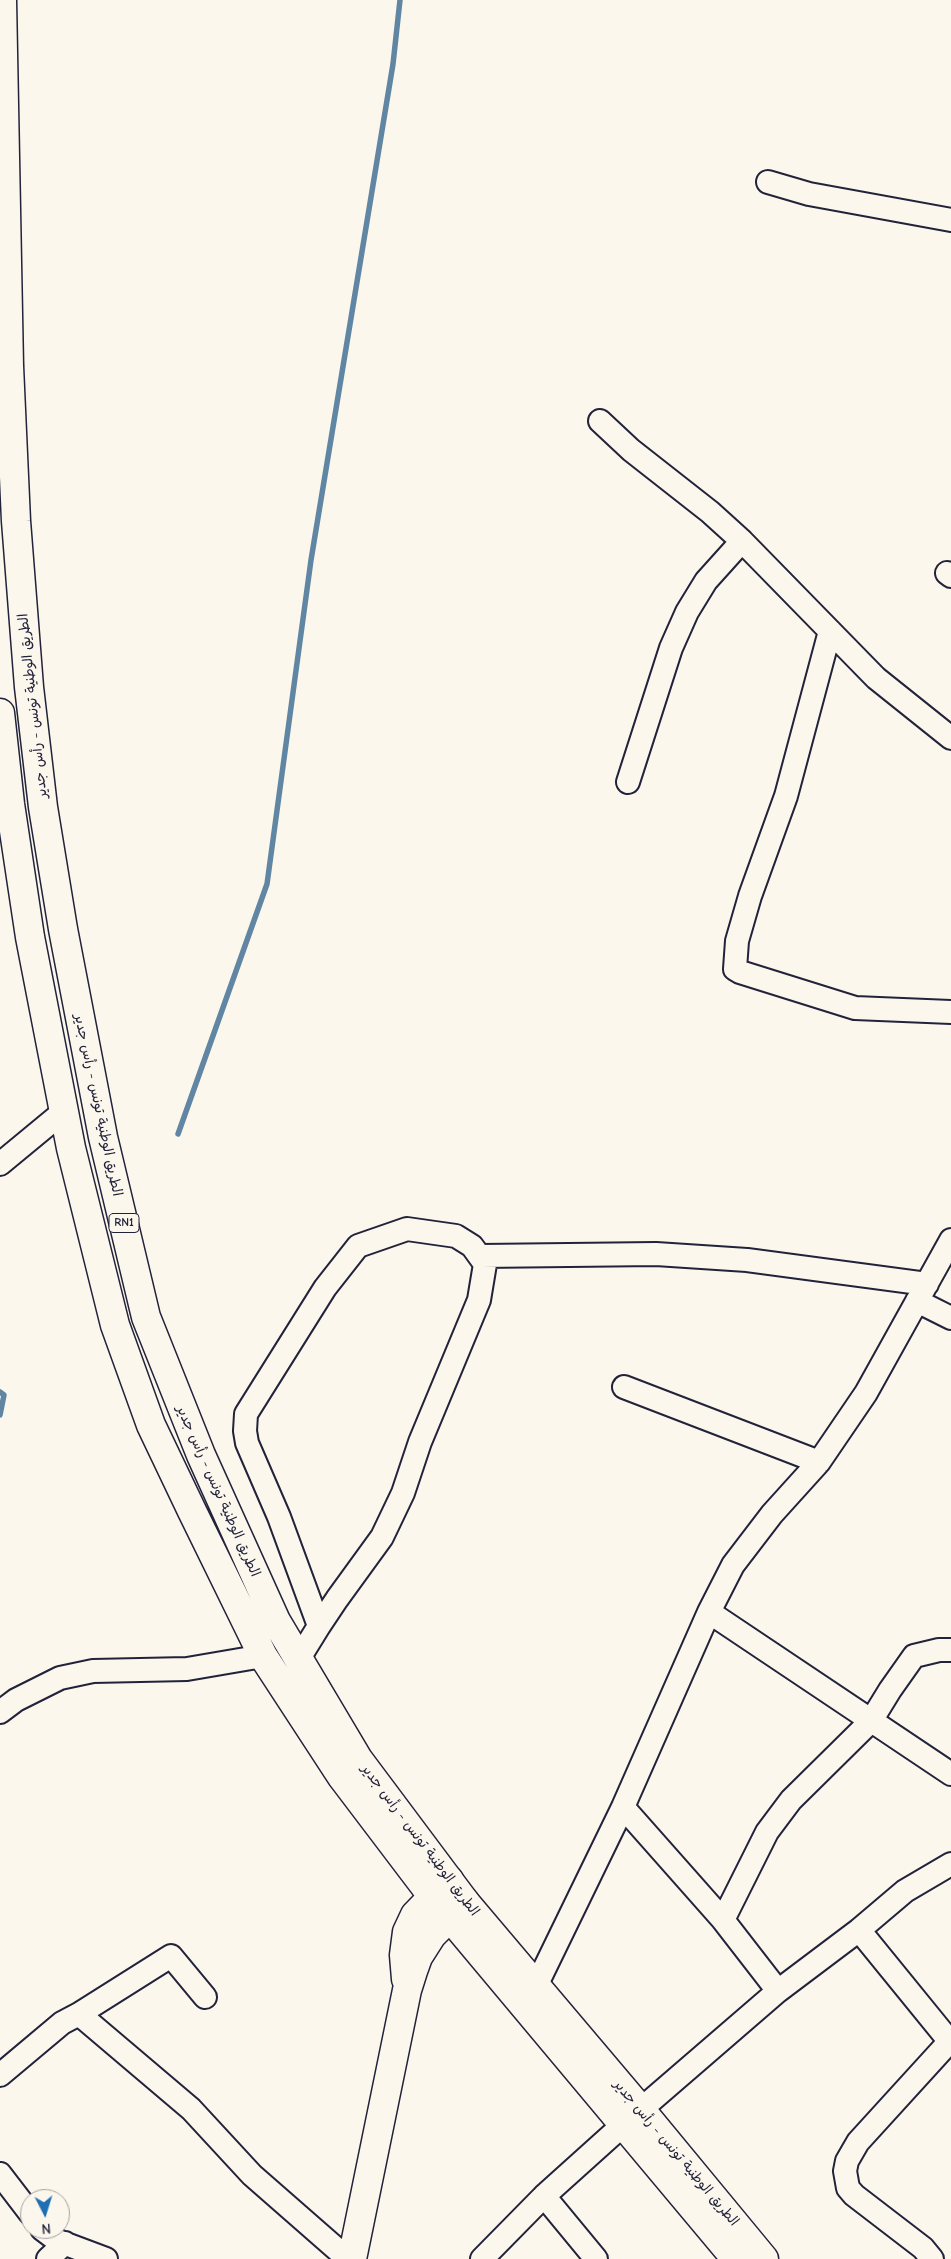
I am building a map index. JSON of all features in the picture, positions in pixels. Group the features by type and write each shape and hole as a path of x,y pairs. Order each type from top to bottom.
{"main road":[{"name":"الطريق الوطنية تونس - رأس جدير","path":"2,0 5,366 29,687 41,789 62,929 103,1136 146,1317 201,1455 276,1621 358,1759 449,1899 536,1986 736,2259"},
{"name":"الطريق الوطنية تونس - رأس جدير","path":"0,714 10,804 30,937 63,1112 115,1325 151,1425 263,1656 342,1777 449,1899 633,2117 764,2259"},
{"path":"352,2259 407,1990 404,1955 407,1932 415,1915 449,1899"}],"street":[{"path":"768,182 809,194 951,220"},
{"path":"600,421 631,450 710,512 742,540 876,678 951,738"},
{"path":"628,782 668,656 687,612 706,581 742,540"},
{"path":"830,631 786,796 747,905 736,948 736,968 740,972 855,1008 951,1012"},
{"path":"0,1164 63,1112"},
{"path":"298,1660 382,1537 404,1493 420,1442 479,1300 486,1272 481,1256 472,1246 456,1236 407,1229 358,1246 325,1288 246,1414 245,1431 247,1443 279,1517 320,1626"},
{"path":"536,1986 623,1807 709,1612 733,1565 772,1514 819,1462 866,1393 951,1240"},
{"path":"481,1256 656,1254 747,1260 922,1292 951,1318"},
{"path":"624,1387 819,1462"},
{"path":"709,1612 951,1774"},
{"path":"723,1920 767,1832 792,1800 872,1721 890,1690 914,1656 923,1652 950,1649"},
{"path":"0,1712 16,1700 60,1678 93,1671 187,1669 263,1656"},
{"path":"623,1807 723,1920 778,1991"},
{"path":"482,2259 544,2196 778,1991 859,1930 906,1891 951,1864"},
{"path":"859,1930 950,2041 858,2142 847,2161 845,2171 848,2188 854,2195 923,2248 932,2259"},
{"path":"0,2075 62,2023 171,1956 205,1997"},
{"path":"79,2014 191,2109 252,2176 348,2259"},
{"path":"0,2174 20,2200"},
{"path":"544,2196 596,2259"},
{"path":"54,2239 106,2259"},
{"path":"48,2259 65,2244"}],"waterway":[{"path":"178,1134 267,884 311,560 393,64 400,0"},
{"path":"0,1392 4,1395 0,1415"}]}
